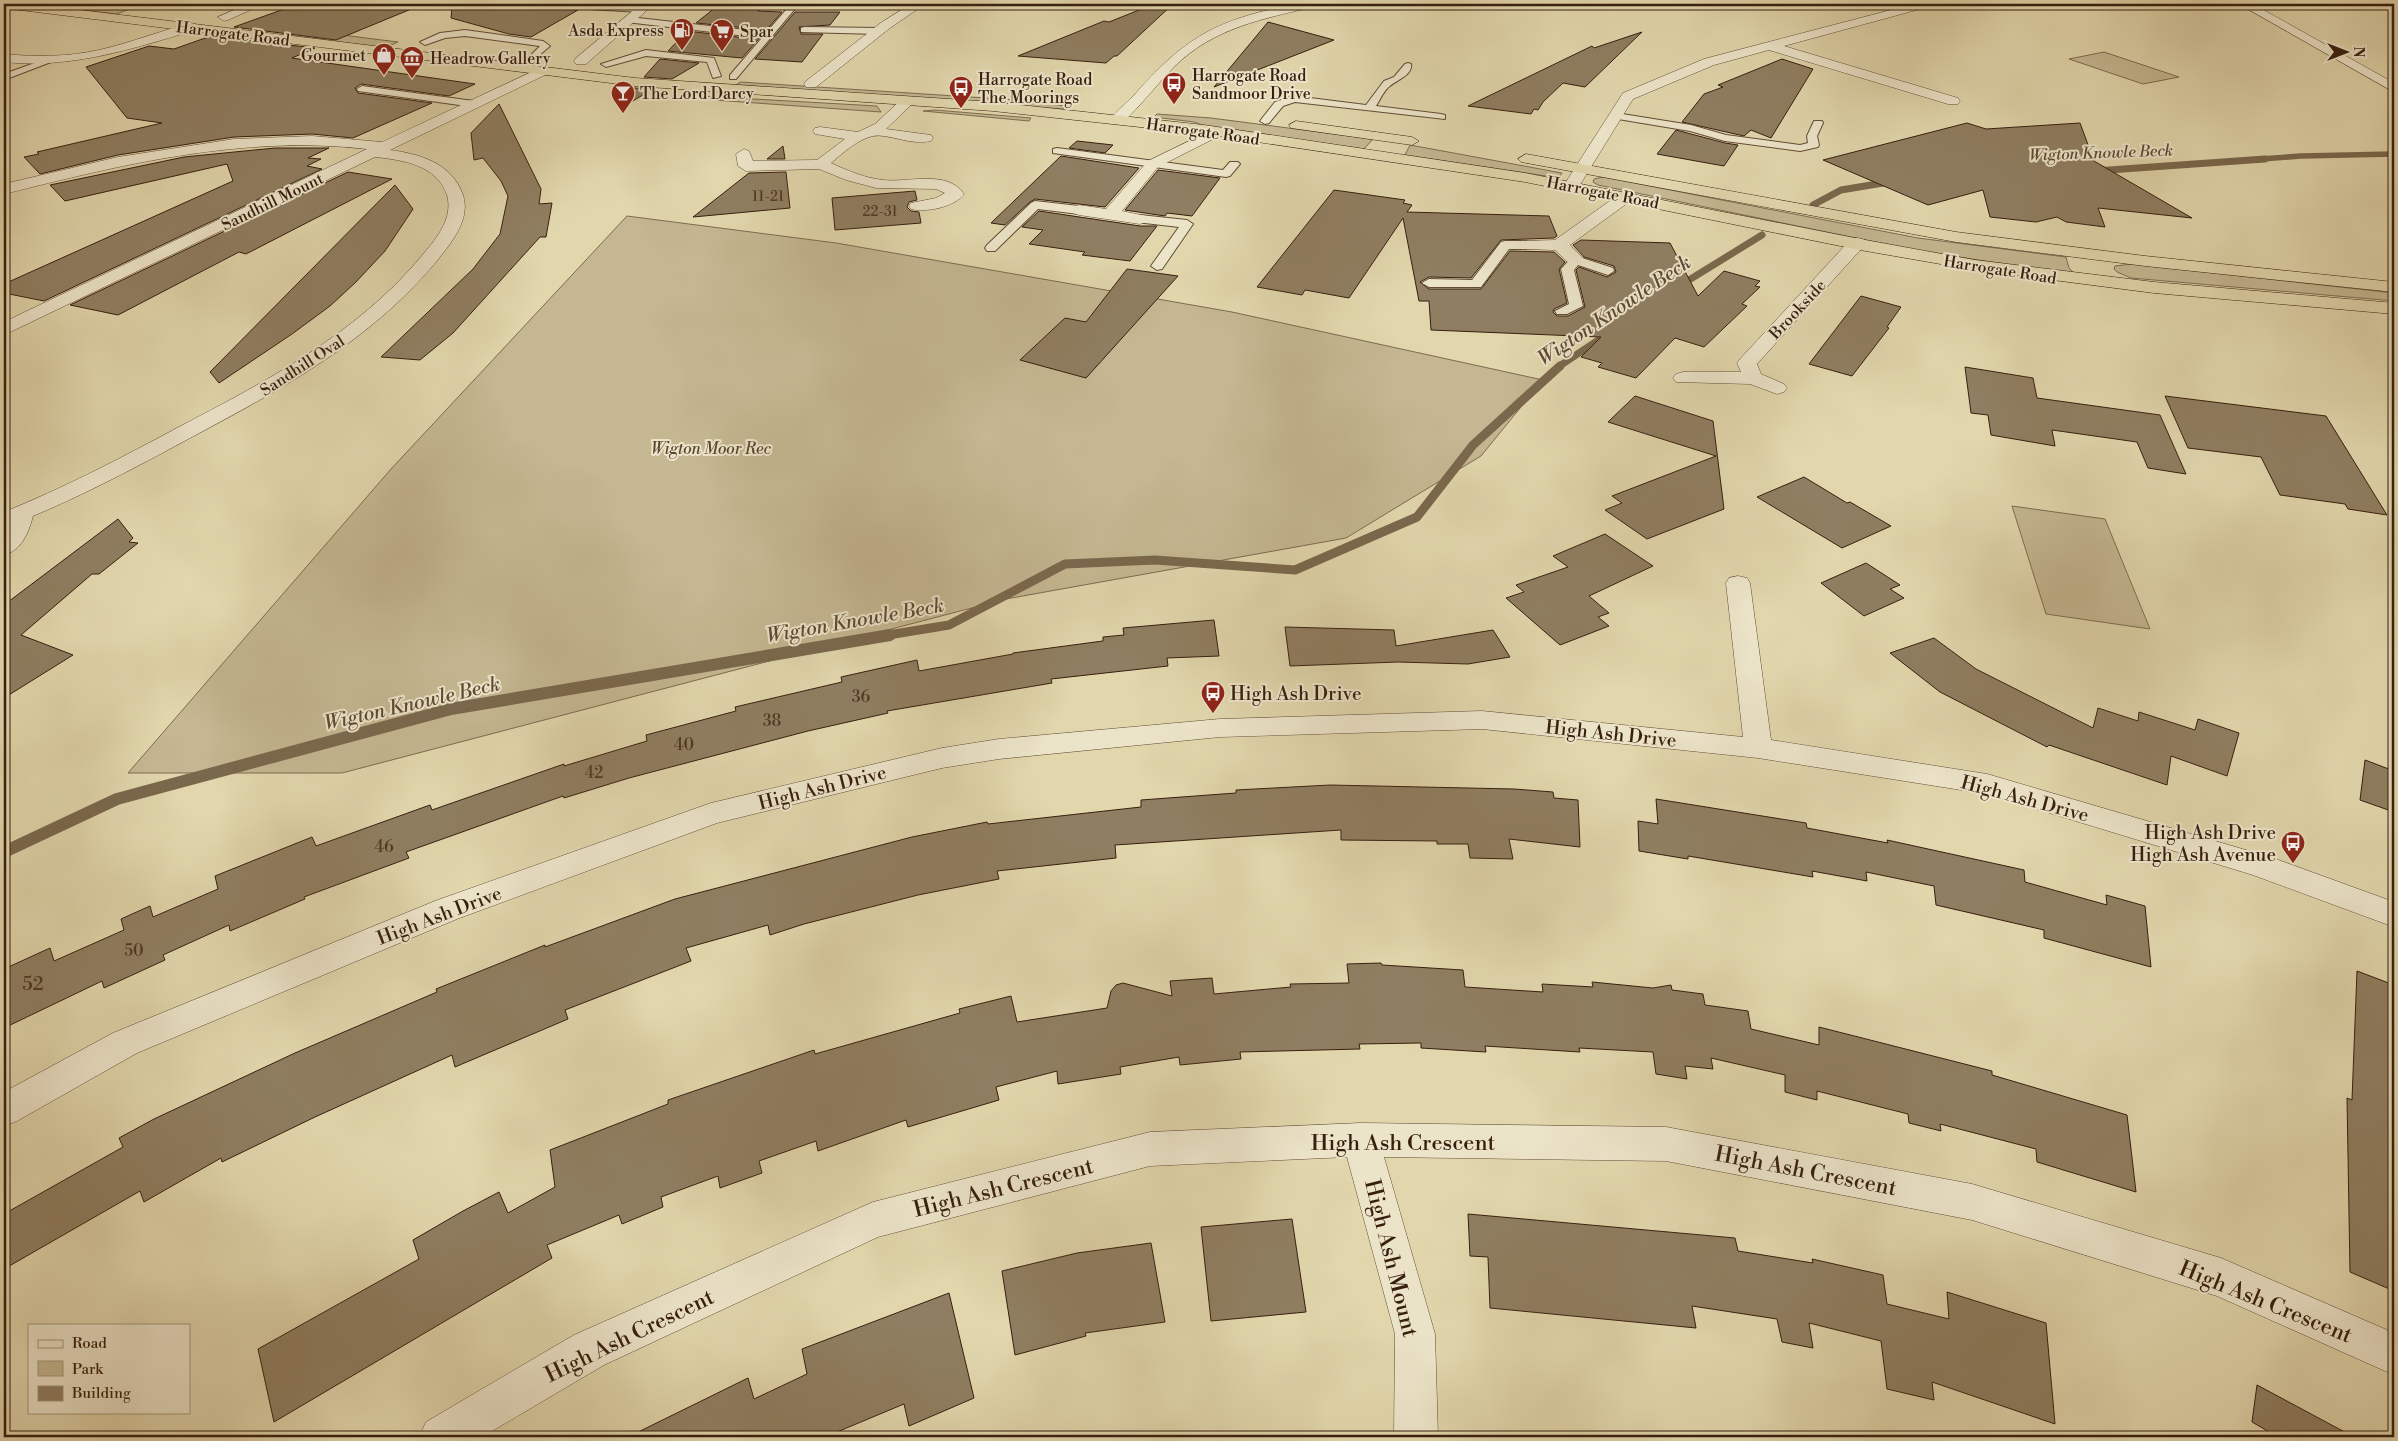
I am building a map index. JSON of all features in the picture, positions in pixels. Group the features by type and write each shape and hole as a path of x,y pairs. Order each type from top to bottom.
{"highway":[{"name":"Harrogate Road","path":"4,4 540,72 687,88 1043,111 1117,120 1471,168 1628,196 1914,255 2060,278 2394,309"},
{"path":"149,7 131,15 186,22 191,27"},
{"name":"Harrogate Road","path":"208,15 252,20"},
{"path":"224,17 226,21 286,29 284,32 269,38"},
{"path":"462,46 420,41 415,46 420,50 472,56 478,64"},
{"path":"490,49 554,57"},
{"name":"Harrogate Road","path":"576,60 716,76 811,84 1153,108"},
{"path":"576,60 599,68 690,82 687,88"},
{"name":"Harrogate Road","path":"1260,121 1426,143"},
{"name":"Harrogate Road","path":"1514,157 1956,237 2100,255 2394,286"},
{"path":"2100,255 2088,259 2088,264 2096,273 2112,279 2154,288"}],"street":[{"path":"224,17 258,4"},
{"path":"811,84 879,31 919,4"},
{"path":"1117,120 1134,106 1177,56 1209,34 1250,16 1312,4"},
{"path":"1572,186 1628,96 1709,62 1767,45 1927,4"},
{"path":"2245,4 2394,88"},
{"path":"576,60 629,20 644,6"},
{"path":"4,58 46,62 89,57 191,27"},
{"path":"1767,45 1953,101"},
{"name":"Sandhill Mount","path":"4,329 540,72"},
{"path":"828,169 842,146 880,127 908,101"},
{"path":"820,131 926,138"},
{"path":"1111,214 1153,164 1214,133"},
{"name":"Sandhill Oval","path":"4,189 101,165 195,148 312,140 379,149 423,161 440,173 455,190 458,209 449,232 427,262 392,300 335,345 255,395 149,452 13,516"},
{"path":"747,167 828,169 856,182 886,185 925,183 947,186 956,194 940,202 917,206"},
{"path":"1526,245 1559,245 1628,196"},
{"path":"1079,210 1140,219"},
{"name":"Brookside","path":"1752,378 1748,362 1857,243"},
{"path":"1559,245 1576,260"},
{"path":"1683,378 1752,378 1777,388"},
{"path":"4,548 17,532 13,516"},
{"path":"1738,583 1758,748"},
{"name":"High Ash Drive","path":"4,1110 125,1043 446,910 711,814 942,758 999,749 1220,728 1482,720 1758,748 1987,784 2262,866 2394,916"},
{"name":"High Ash Crescent","path":"441,1437 589,1350 873,1220 1150,1149 1361,1140 1666,1144 1972,1202 2221,1278 2394,1354"},
{"name":"High Ash Mount","path":"1361,1140 1415,1334 1416,1437"}],"lane":[{"path":"553,4 644,6"},
{"path":"733,77 795,4"},
{"path":"629,20 746,33"},
{"path":"804,30 879,31"},
{"path":"420,41 450,34 475,34 543,44 545,46 536,55"},
{"path":"4,77 46,62"},
{"path":"1369,108 1387,83 1397,79 1408,66"},
{"path":"362,89 474,104"},
{"path":"1260,121 1280,104 1294,99 1441,117"},
{"path":"1616,116 1690,128 1718,136 1800,148 1814,145 1812,136 1818,123"},
{"path":"1057,151 1226,174 1234,164"},
{"path":"991,248 1035,205 1079,210"},
{"path":"1140,219 1187,224 1156,266"},
{"path":"1429,283 1476,284 1505,245 1526,245"},
{"path":"1562,311 1576,306 1567,269 1576,260 1608,271"}],"green space":[{"path":"33,4 88,4 130,9 116,14"},
{"path":"302,30 398,42 384,48 288,36"},
{"path":"2104,52 2179,77 2143,84 2069,59"},
{"path":"740,82 1032,101 1065,106 1063,109 733,87"},
{"path":"701,96 877,106 881,112 700,99"},
{"path":"935,110 1031,118 1029,121 923,111"},
{"path":"1157,114 1211,118 1373,139 1364,149 1154,117"},
{"path":"1410,145 1562,173 1560,176 1546,176 1405,155"},
{"path":"1603,177 1918,238 2066,257 2069,268 2076,275 1914,250 1598,185 1593,182 1594,179"},
{"name":"Wigton Moor Rec","path":"627,216 836,243 1232,312 1543,380 1481,456 1346,538 1006,599 342,773 128,773 391,469"},
{"path":"2132,264 2394,293 2394,301 2131,278 2114,269 2115,266"},
{"path":"2012,506 2105,519 2150,629 2046,614"}],"building":[{"path":"298,4 421,5 336,40 234,27"},
{"path":"725,4 765,4 758,11 782,12 742,58 668,51 687,31 746,38 752,35 752,31 746,28 696,23 716,7 722,7"},
{"path":"1154,4 1173,4 1117,56 1114,56 1106,63 1018,56 1104,21 1109,22"},
{"path":"452,8 578,10 531,37 509,34 451,18"},
{"path":"795,12 840,12 830,25 799,27 801,34 823,34 802,62 755,59"},
{"path":"1268,22 1334,40 1214,87"},
{"path":"1642,32 1585,87 1563,83 1543,102 1538,110 1534,109 1531,114 1468,106 1592,46 1594,48"},
{"path":"211,36 315,48 292,58 475,84 449,96 361,84 355,88 358,93 432,103 353,138 312,134 234,137 118,155 40,174 24,157 39,154 37,152 162,123 127,118 86,67 149,46 174,49"},
{"path":"660,59 699,63 672,79 644,77"},
{"path":"1782,59 1813,69 1771,138 1751,130 1744,136 1682,122 1704,94 1723,87 1718,85"},
{"path":"633,88 653,89 631,102 626,95"},
{"path":"499,104 541,189 539,204 552,203 546,237 540,237 453,333 420,360 381,357 473,269 500,234 508,196 501,181 483,158 474,160 471,133"},
{"path":"1967,123 1986,129 2080,123 2094,161 2192,218 2098,208 2105,227 2066,222 2057,217 2036,222 1990,217 1983,190 1928,205 1823,160"},
{"path":"1676,130 1738,145 1724,166 1657,154"},
{"path":"1077,141 1113,145 1105,153 1069,148"},
{"path":"783,146 785,159 767,159"},
{"path":"275,148 329,148 308,158 321,159 307,166 322,169 44,301 4,293 4,284 233,181 227,164 65,201 50,185 184,157"},
{"path":"1061,156 1139,168 1105,207 1035,199 1005,225 991,223"},
{"path":"1158,170 1220,178 1192,216 1167,213 1165,216 1125,210"},
{"path":"348,172 392,179 246,254 239,252 118,315 70,305"},
{"path":"786,172 790,208 693,217 749,173"},
{"path":"395,185 413,209 385,251 330,306 219,383 210,372"},
{"path":"1334,190 1405,200 1403,203 1412,205 1407,212 1549,216 1557,236 1554,238 1501,240 1471,278 1429,277 1420,282 1429,289 1481,289 1510,251 1554,252 1565,262 1559,269 1567,303 1554,309 1553,312 1557,316 1568,316 1585,307 1576,270 1579,267 1607,277 1616,272 1614,266 1584,257 1573,245 1581,240 1670,243 1698,296 1724,271 1760,281 1755,286 1760,287 1742,304 1747,306 1704,347 1675,338 1636,378 1598,367 1602,363 1581,357 1601,337 1431,330 1429,301 1419,301 1403,218 1349,298 1305,290 1302,295 1257,287"},
{"path":"915,191 917,200 909,202 907,207 911,211 919,212 921,223 835,230 832,198"},
{"path":"1039,211 1140,226 1157,226 1130,261 1082,255 1085,252 1029,244 1043,230 1022,227"},
{"path":"1127,269 1178,276 1086,378 1020,360 1065,318 1086,322"},
{"path":"1861,296 1901,307 1887,327 1889,328 1852,376 1809,364"},
{"path":"1965,367 2033,378 2037,398 2160,415 2186,474 2148,468 2137,442 2052,430 2055,446 1991,435 1988,415 1971,413"},
{"path":"1635,396 1713,421 1724,509 1647,539 1605,510 1622,503 1612,496 1716,456 1608,422"},
{"path":"2165,396 2326,416 2387,515 2348,509 2345,504 2280,495 2261,457 2188,448"},
{"path":"1804,477 1847,503 1850,502 1891,526 1842,548 1757,497"},
{"path":"118,519 133,538 129,542 138,543 99,574 92,574 21,635 73,655 4,698 4,605"},
{"path":"1605,534 1653,566 1589,596 1609,613 1598,617 1609,626 1560,645 1506,598 1524,592 1516,585 1568,567 1553,556"},
{"path":"1866,563 1900,585 1890,589 1904,598 1864,616 1821,583"},
{"path":"1214,620 1219,656 1167,658 1168,666 1051,679 1052,683 887,711 888,713 808,731 629,778 564,798 563,796 406,852 409,858 304,897 305,899 230,931 229,925 163,955 165,960 104,988 102,981 4,1028 4,969 50,948 54,961 124,930 121,919 150,906 153,917 218,889 215,876 312,837 316,846 430,805 432,810 564,764 564,766 647,741 646,735 736,711 735,707 842,682 841,677 917,660 919,671 1013,653 1103,641 1103,637 1124,635 1123,628"},
{"path":"1285,627 1394,630 1396,646 1493,630 1510,657 1468,664 1398,662 1290,666"},
{"path":"1934,638 1976,669 2093,728 2098,708 2138,721 2139,712 2195,730 2198,719 2239,733 2227,776 2171,756 2167,785 2049,745 2047,747 1940,692 1890,653"},
{"path":"2365,760 2394,771 2394,812 2360,800"},
{"path":"1330,785 1514,789 1553,792 1554,798 1578,800 1580,847 1509,839 1513,859 1470,858 1468,844 1437,844 1437,841 1341,840 1341,830 1115,845 1116,858 997,871 999,879 918,895 804,924 770,935 768,925 686,948 691,961 565,1010 568,1019 455,1067 452,1055 315,1117 222,1162 221,1158 144,1202 140,1191 4,1269 4,1214 123,1147 119,1138 154,1119 295,1053 437,992 436,989 545,945 545,947 675,899 912,837 987,822 988,824 1141,807 1141,800 1236,793 1236,790"},
{"path":"1656,799 1806,823 1807,828 1888,843 1887,840 2024,870 2025,882 2107,905 2106,895 2145,906 2151,967 2044,938 2044,930 1936,905 1934,886 1866,872 1867,881 1812,871 1813,877 1688,856 1688,859 1639,851 1638,821 1658,824"},
{"path":"1381,963 1382,965 1463,970 1465,987 1543,992 1542,984 1593,987 1592,982 1653,988 1671,985 1672,990 1703,994 1705,1005 1748,1011 1751,1029 1819,1045 1819,1027 1992,1071 1992,1075 2127,1115 2136,1192 2037,1162 2036,1149 1940,1124 1941,1131 1909,1123 1908,1114 1817,1091 1817,1100 1785,1092 1785,1075 1711,1058 1713,1069 1685,1066 1687,1079 1656,1074 1653,1052 1579,1048 1580,1052 1485,1046 1486,1052 1421,1048 1421,1043 1359,1044 1360,1049 1240,1052 1241,1059 1180,1065 1179,1057 1120,1067 1121,1074 1058,1084 1057,1071 996,1087 999,1100 908,1127 906,1120 818,1151 816,1141 759,1161 762,1173 720,1188 718,1176 661,1197 663,1207 622,1224 619,1215 547,1245 552,1258 274,1422 258,1349 419,1259 413,1240 463,1211 499,1192 508,1213 555,1187 550,1150 668,1104 668,1100 814,1050 815,1054 960,1013 959,1009 1011,996 1017,1022 1107,1008 1111,991 1116,985 1123,983 1172,996 1170,981 1212,978 1214,994 1291,987 1290,984 1349,983 1347,964"},
{"path":"2357,971 2394,985 2394,1291 2350,1272 2347,1098 2352,1100"},
{"path":"1468,1214 1735,1238 1738,1251 1813,1263 1812,1259 1883,1275 1887,1304 1949,1319 1947,1292 2046,1323 2055,1424 1932,1382 1934,1400 1887,1389 1881,1341 1809,1323 1813,1348 1782,1342 1777,1319 1692,1306 1696,1328 1490,1308 1488,1257 1470,1256"},
{"path":"1292,1219 1306,1312 1211,1321 1201,1227"},
{"path":"1151,1243 1165,1322 1085,1333 1086,1336 1015,1355 1002,1271 1077,1253"},
{"path":"949,1293 974,1398 909,1426 904,1404 825,1437 628,1437 748,1378 754,1399 807,1374 802,1349"},
{"path":"2257,1385 2354,1437 2278,1437 2252,1422"}],"waterway":[{"name":"Wigton Knowle Beck","path":"2248,160 2301,156 2394,154"},
{"name":"Wigton Knowle Beck","path":"2095,171 2265,159"},
{"name":"Wigton Knowle Beck","path":"1813,205 1841,190 1895,181"},
{"name":"Wigton Knowle Beck","path":"1676,288 1762,235"},
{"name":"Wigton Knowle Beck","path":"1558,367 1609,333"},
{"name":"Wigton Knowle Beck","path":"882,636 949,625 1065,564 1155,560 1295,570 1417,517 1473,445 1560,366"},
{"name":"Wigton Knowle Beck","path":"4,852 117,799 451,709 890,635"}],"place":[{"name":"Asda Express","path":"682,51"},
{"name":"Spar","path":"722,52"},
{"name":"Gourmet","path":"384,76"},
{"name":"Headrow Gallery","path":"412,79"},
{"name":"Harrogate Road Sandmoor Drive","path":"1174,105"},
{"name":"Harrogate Road The Moorings","path":"961,109"},
{"name":"The Lord Darcy","path":"623,114"},
{"name":"High Ash Drive","path":"1213,714"},
{"name":"High Ash Drive High Ash Avenue","path":"2293,864"}]}
